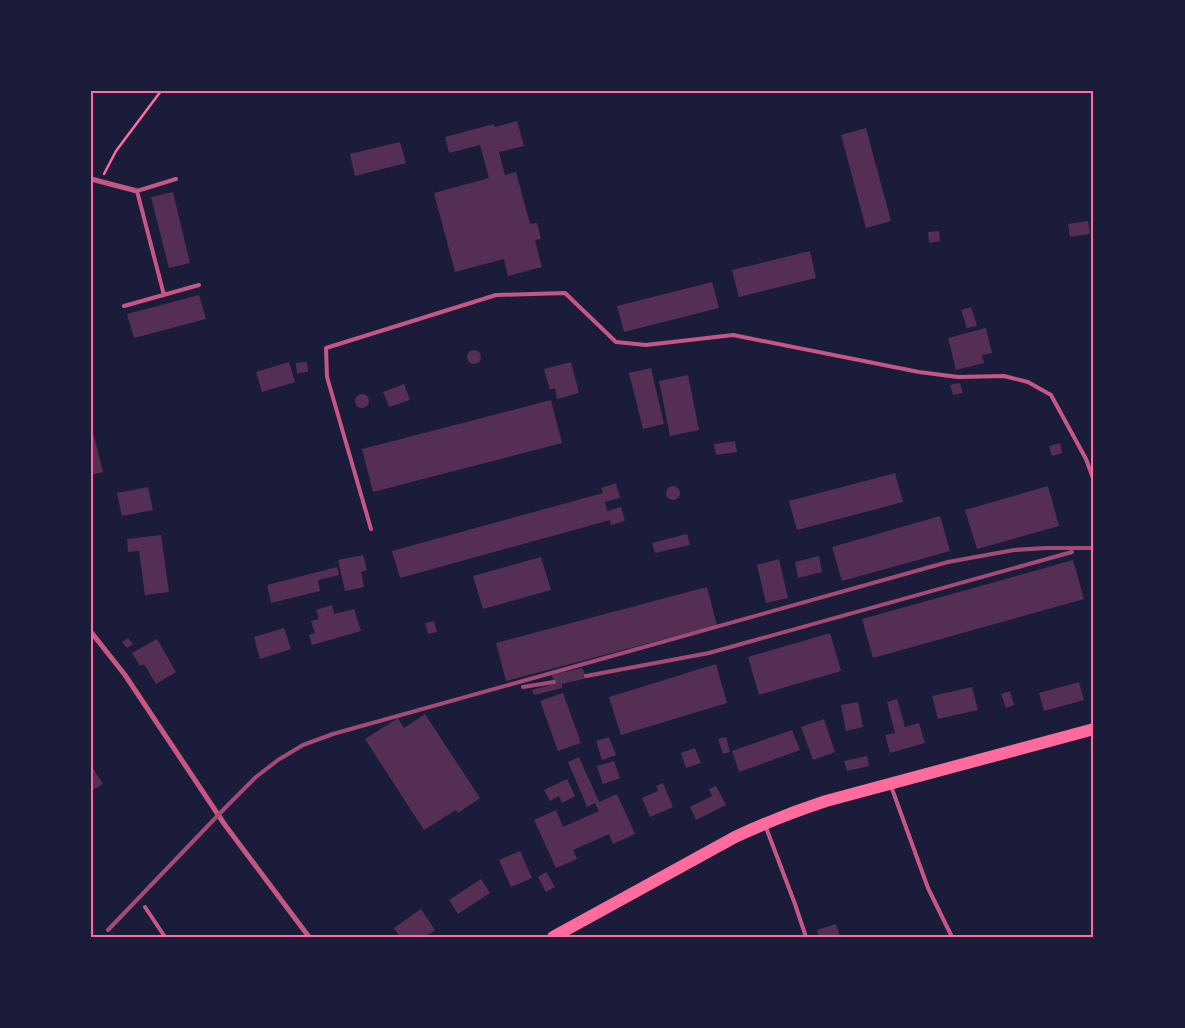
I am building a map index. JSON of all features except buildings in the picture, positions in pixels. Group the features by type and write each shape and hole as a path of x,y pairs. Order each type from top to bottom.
{"highway":[{"path":"553,937 764,823 826,801 1094,729"}],"street":[{"path":"91,179 101,180 138,191"},
{"path":"91,632 125,675 225,825 309,937"}],"lane":[{"path":"164,295 138,191 176,179"},
{"path":"124,306 199,285"},
{"path":"371,529 327,377 326,348 496,294 565,293 616,342 646,345 733,334 919,372 958,377 1004,376 1028,382 1051,395 1086,459 1094,481"},
{"path":"890,785 928,888 952,937"},
{"path":"764,823 806,937"},
{"path":"145,907 165,937"}],"path":[{"path":"101,180 116,151 161,91"}],"railway":[{"path":"108,930 256,777 278,760 303,745 333,734 948,562 1014,550 1094,548"},
{"path":"586,676 709,653 1072,552"},
{"path":"523,687 554,682"}]}
